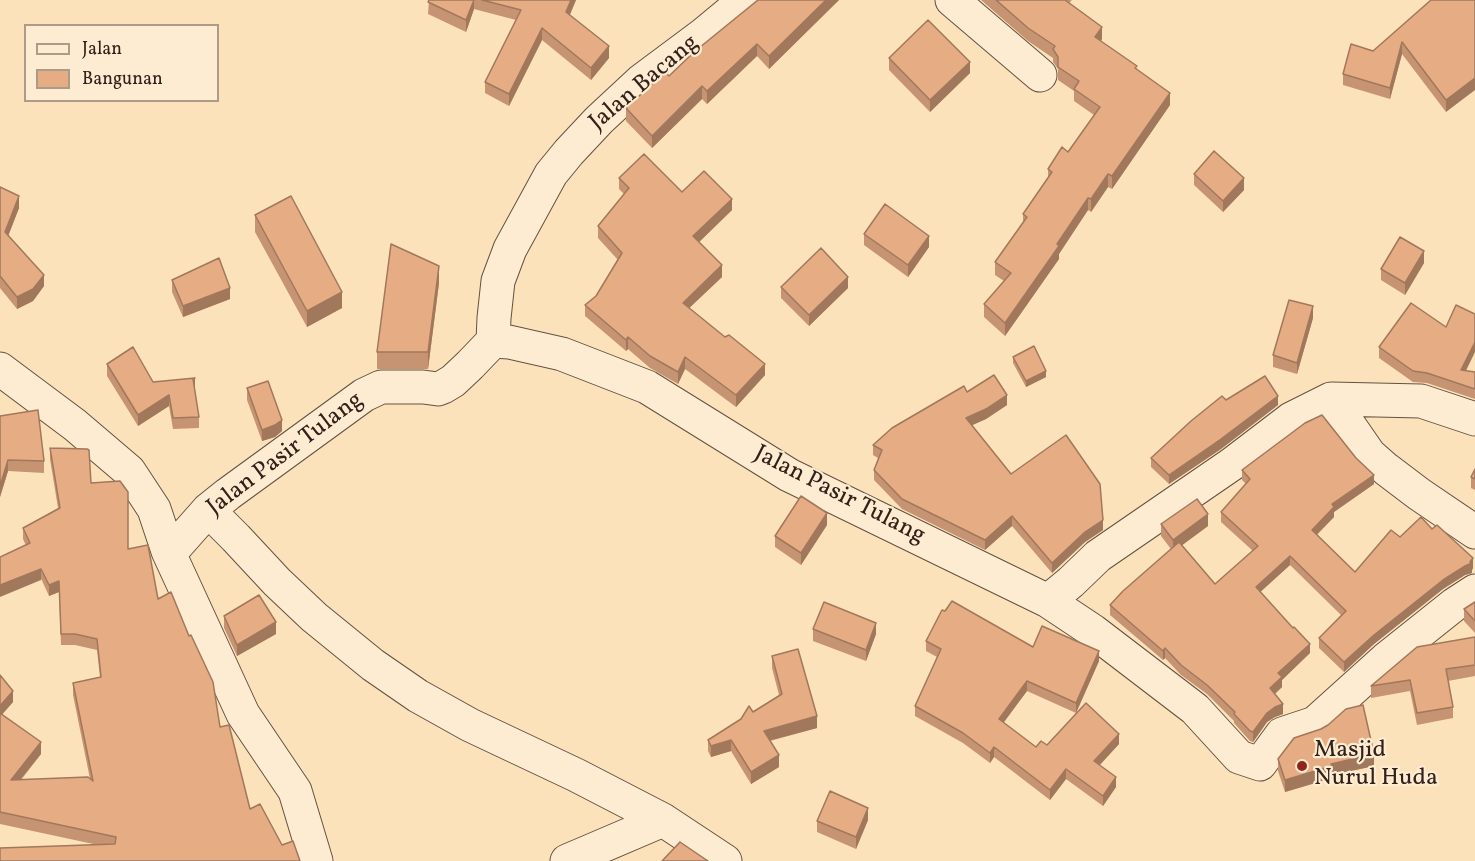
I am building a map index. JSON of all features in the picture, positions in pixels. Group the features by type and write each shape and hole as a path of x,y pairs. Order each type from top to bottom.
{"street":[{"name":"Jalan Bacang","path":"493,341 498,281 510,249 551,174 598,120 641,81 704,34 744,0"},
{"path":"952,0 1040,75"},
{"name":"Jalan Pasir Tulang","path":"168,551 208,510 228,494 364,395 381,387 443,387 471,365 493,341 509,342 562,354 647,387 789,475 1048,601 1093,631 1195,709 1239,757 1260,764 1282,734 1315,723 1386,659 1455,604 1475,591"},
{"path":"0,369 75,425 129,471 154,509 168,551 243,714 295,791 316,861"},
{"path":"1048,601 1098,556 1232,464 1291,419 1330,399 1421,401 1475,419"},
{"path":"1330,399 1370,454 1386,470 1475,532"},
{"path":"208,510 314,617 373,665 418,696 470,725 576,775 663,820 725,861"},
{"path":"567,861 663,820"}],"building":[{"path":"429,0 474,0 466,20 428,2"},
{"path":"482,0 571,0 566,12 609,46 591,68 542,28 509,94 485,82 521,10"},
{"path":"758,0 826,0 769,56 757,44 707,91 702,86 652,136 626,108 666,73 669,76 694,52"},
{"path":"996,0 1065,0 1102,27 1095,37 1137,66 1135,68 1170,93 1112,176 1108,174 1091,199 1088,198 1057,244 1059,246 1005,323 984,304 1011,273 995,262 1027,217 1023,214 1052,172 1048,169 1062,147 1068,152 1100,107 1074,89 1079,81 1058,67 1058,57 1053,49 1055,46 1028,28"},
{"path":"1431,0 1475,0 1475,78 1446,100 1402,42 1390,88 1343,74 1351,44 1373,51"},
{"path":"928,20 970,62 930,100 889,58"},
{"path":"1214,151 1244,178 1223,201 1194,174"},
{"path":"644,154 682,192 704,171 732,199 693,236 722,265 683,303 725,337 729,335 765,364 736,395 685,357 678,372 650,356 628,337 626,340 585,305 596,296 622,253 598,226 629,188 619,178"},
{"path":"0,187 19,196 5,232 44,275 33,289 17,297 0,276"},
{"path":"291,196 342,292 307,311 255,215"},
{"path":"885,204 929,236 908,265 864,234"},
{"path":"1400,237 1424,251 1405,283 1381,269"},
{"path":"391,244 439,266 428,352 377,352"},
{"path":"821,248 848,277 809,315 781,287"},
{"path":"219,258 230,288 183,306 172,280"},
{"path":"1289,300 1313,306 1297,363 1273,355"},
{"path":"1411,303 1446,327 1456,305 1475,314 1475,342 1461,370 1475,372 1475,389 1427,373 1413,371 1379,347"},
{"path":"1034,346 1046,371 1026,381 1013,357"},
{"path":"133,347 153,382 195,378 193,379 199,417 173,418 169,395 138,415 107,364"},
{"path":"994,375 1007,395 986,409 966,418 1011,474 1066,435 1100,484 1103,520 1085,532 1052,563 1012,516 985,540 902,499 874,470 882,450 873,445 892,428 964,386 967,392"},
{"path":"1265,376 1278,396 1221,439 1169,475 1151,458 1222,396 1226,400"},
{"path":"268,381 282,420 262,430 247,388"},
{"path":"38,410 44,461 8,460 0,486 0,416"},
{"path":"1322,415 1356,458 1374,475 1332,504 1334,507 1312,530 1355,572 1391,530 1400,537 1421,517 1432,529 1437,525 1473,558 1470,562 1472,563 1443,580 1344,662 1319,638 1346,611 1290,556 1256,587 1310,644 1278,673 1282,677 1270,688 1283,704 1267,713 1253,732 1207,685 1181,665 1165,648 1163,651 1110,605 1179,542 1215,584 1258,546 1221,512 1250,479 1242,470 1305,423"},
{"path":"50,448 89,450 91,483 120,481 128,492 128,549 148,545 158,599 171,592 189,636 191,635 213,682 220,727 229,725 250,809 260,804 282,845 293,841 300,861 0,861 0,848 115,844 116,837 0,812 0,713 41,742 11,780 88,777 93,781 73,683 101,677 97,639 75,634 61,634 59,581 49,585 41,569 0,585 0,557 30,543 23,528 60,508"},
{"path":"801,496 827,513 801,553 775,536"},
{"path":"1197,499 1208,514 1173,540 1161,524"},
{"path":"259,595 276,622 237,645 224,616"},
{"path":"952,601 1033,647 1042,626 1099,651 1076,703 1027,681 999,719 1036,747 1041,741 1047,745 1086,703 1119,734 1094,761 1116,777 1103,796 1066,769 1050,790 994,747 990,753 963,733 915,706 941,649 926,641 942,610 945,611"},
{"path":"824,602 876,623 866,650 813,629"},
{"path":"1475,602 1475,621 1464,609"},
{"path":"1475,637 1475,665 1446,669 1453,707 1417,713 1410,680 1371,686 1417,647"},
{"path":"798,649 817,716 764,731 779,755 751,772 731,740 711,746 708,740 741,719 749,706 753,712 782,694 772,656"},
{"path":"0,675 13,691 0,706"},
{"path":"1363,705 1374,754 1331,764 1332,766 1285,780 1278,759 1294,738 1321,729 1346,709"},
{"path":"830,791 868,808 856,837 817,821"},
{"path":"680,842 708,861 662,861"}],"place":[{"name":"Masjid Nurul Huda","path":"1302,766"}]}
